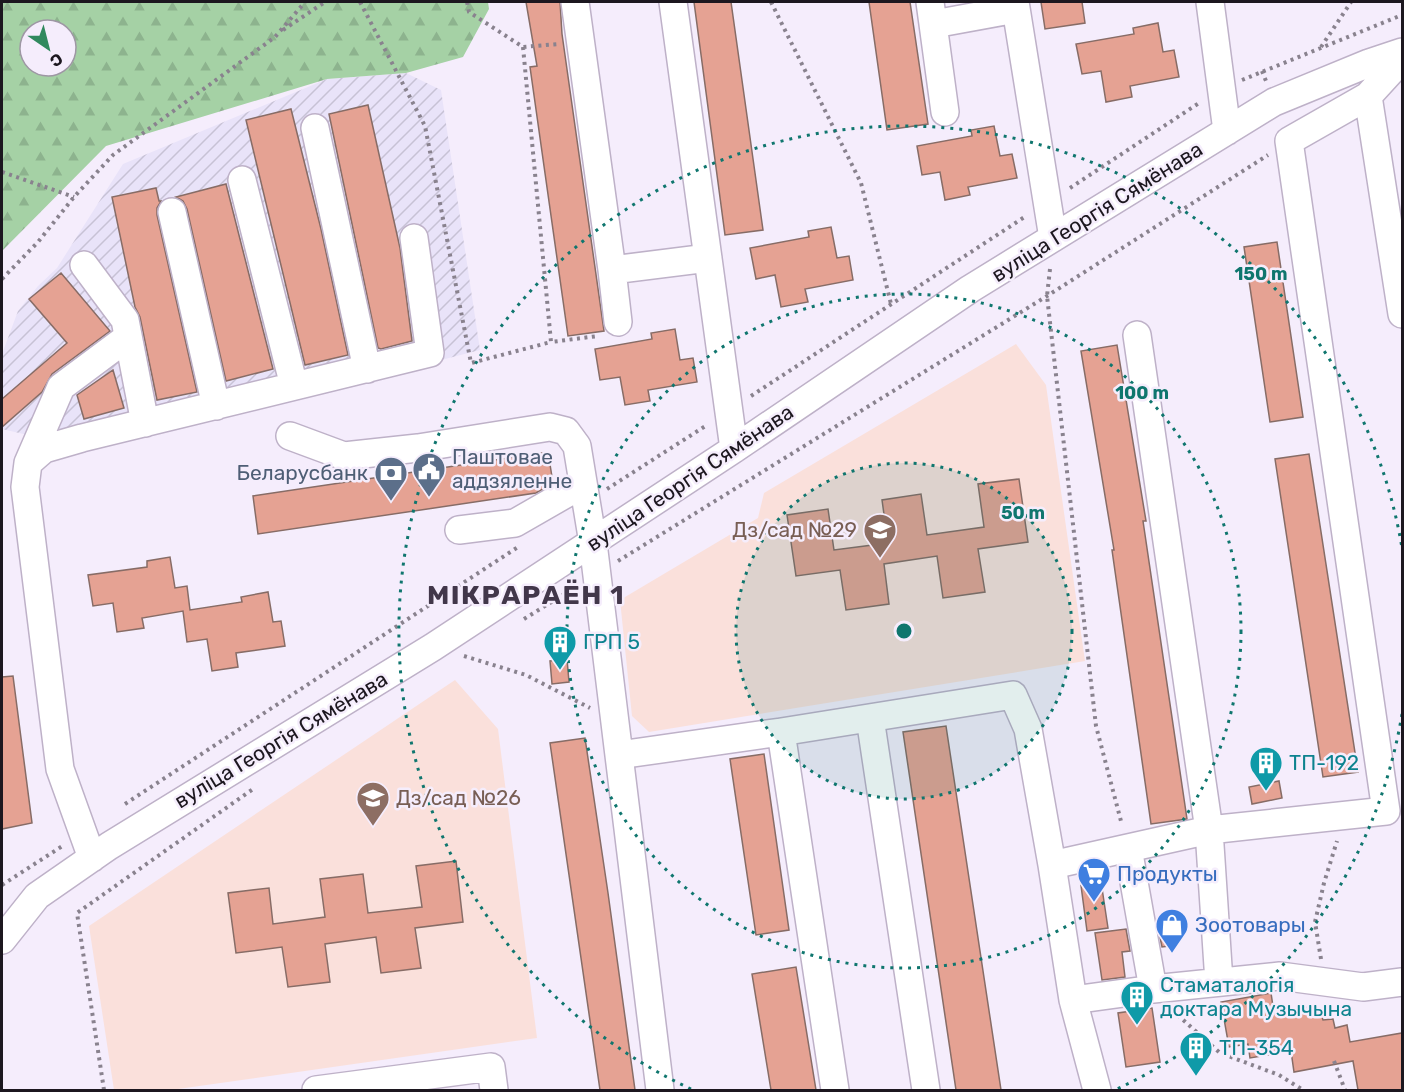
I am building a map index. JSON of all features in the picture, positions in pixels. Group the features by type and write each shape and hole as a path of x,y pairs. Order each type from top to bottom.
{"street":[{"path":"575,2 618,322"},
{"path":"673,2 734,449"},
{"path":"1210,2 1227,131"},
{"path":"945,112 932,13 1016,5 1053,238"},
{"name":"вуліца Георгія Сямёнава","path":"7,923 37,896 92,858 444,655 593,543 970,290 1053,238 1274,102 1402,51"},
{"path":"1052,865 1209,830 1394,810 1289,141 1368,96 1402,59"},
{"path":"1368,96 1402,314"},
{"path":"315,128 367,369"},
{"path":"242,180 294,386"},
{"path":"172,212 216,406"},
{"path":"28,463 44,449 430,353 414,238"},
{"path":"612,270 708,258"},
{"path":"84,265 125,320 145,423"},
{"path":"1137,335 1209,830 1219,982"},
{"path":"92,858 60,769 25,487 28,463 61,387 128,337"},
{"path":"291,436 344,456 418,448 549,427 566,431 577,446 597,574 660,1090"},
{"path":"459,530 515,523 585,494"},
{"path":"618,744 781,732 1013,695 1028,729 1073,1000 1096,1090"},
{"path":"870,718 926,1090"},
{"path":"781,732 835,1090"},
{"path":"1128,848 1153,989"},
{"path":"1073,1000 1280,976 1363,987 1402,982"},
{"path":"316,1090 491,1067 494,1090"}],"path":[{"path":"279,33 305,2"},
{"path":"2,279 38,242 74,197 114,155 279,33 325,2"},
{"path":"360,2 425,126 471,363 551,342 612,334 618,322"},
{"path":"467,2 469,12 523,47 581,43"},
{"path":"771,2 861,183 891,304"},
{"path":"1321,48 1351,2"},
{"path":"585,494 729,410 1221,88 1402,15"},
{"path":"523,47 551,342"},
{"path":"521,621 1047,296 1289,141"},
{"path":"2,172 74,197"},
{"path":"1053,238 1047,296 1096,726 1128,848"},
{"path":"122,806 527,542"},
{"path":"444,655 464,657 474,651"},
{"path":"444,655 464,657 526,675 599,713 618,744"},
{"path":"104,1090 77,913 258,786"},
{"path":"1326,982 1315,922 1324,883 1345,815"},
{"path":"2,885 83,832"},
{"path":"1153,989 1180,1019 1220,1053 1279,1075 1303,1090"},
{"path":"1334,1061 1345,1090"}],"shaded area":[{"path":"406,73 441,90 480,350 92,450 2,429 2,354 18,311 38,286 57,268 123,164 327,79"},
{"name":"Дз/сад №29","path":"1016,344 1046,385 1085,661 649,732 632,716 620,600 758,518 764,493"},
{"name":"Дз/сад №26","path":"455,680 498,729 537,1038 171,1090 114,1090 89,926"}],"green space":[{"path":"2,2 488,2 489,9 463,57 406,73 327,79 106,146 2,251"}],"building":[{"path":"526,2 560,2 562,34 604,331 568,336 530,67 537,66"},
{"path":"694,2 731,2 763,230 725,235"},
{"path":"869,2 910,2 928,124 887,130"},
{"path":"1041,2 1082,2 1085,23 1045,29"},
{"path":"1158,23 1163,52 1174,50 1179,77 1130,86 1132,97 1106,102 1101,71 1082,74 1076,44 1134,34 1133,28"},
{"path":"368,105 400,248 412,341 381,349 378,348 329,114"},
{"path":"291,109 321,229 348,355 305,365 246,120"},
{"path":"994,126 1000,156 1012,154 1017,178 968,187 970,195 945,200 940,172 922,175 917,146 972,136 971,130"},
{"path":"226,184 273,369 226,381 187,209 183,201 176,197"},
{"path":"156,188 159,201 161,201 157,208 157,215 197,392 157,400 112,197"},
{"path":"831,227 837,258 849,256 853,280 805,289 808,302 781,307 775,275 756,279 750,248 809,237 808,231"},
{"path":"1277,242 1303,417 1270,422 1244,247"},
{"path":"61,273 110,331 52,374 42,392 2,427 2,399 67,343 29,299"},
{"path":"675,329 680,360 693,358 697,382 648,390 650,401 625,405 620,377 600,380 595,349 652,339 651,333"},
{"path":"1117,345 1146,521 1143,521 1187,819 1151,824 1112,550 1114,550 1081,351"},
{"path":"113,370 124,408 84,419 77,395"},
{"path":"548,452 553,483 536,493 258,534 253,496"},
{"path":"1309,454 1358,772 1323,777 1275,459"},
{"path":"1019,479 1028,542 978,549 985,592 943,598 937,556 884,564 889,604 846,610 840,570 796,576 787,515 828,509 834,550 888,543 882,500 921,494 927,535 984,527 978,484"},
{"path":"170,557 175,588 187,586 190,610 242,602 241,597 268,592 273,622 281,621 285,646 236,653 238,667 212,671 207,639 187,642 183,611 142,618 144,628 117,632 113,603 93,606 88,575 147,567 147,561"},
{"name":"ГРП 5","path":"567,659 569,682 552,684 550,661"},
{"path":"13,676 32,823 2,829 2,677"},
{"path":"946,726 1001,1090 956,1090 903,732"},
{"path":"585,738 635,1090 600,1090 550,743"},
{"path":"764,754 789,930 756,935 730,759"},
{"name":"ТП-192","path":"1279,781 1282,798 1252,804 1249,787"},
{"path":"456,861 463,922 415,928 421,968 381,973 376,937 325,944 330,982 288,987 282,947 236,953 228,893 269,888 273,924 325,917 320,879 363,874 368,913 422,907 416,866"},
{"name":"Продукты","path":"1100,875 1108,928 1087,931 1080,878"},
{"path":"1171,919 1177,945 1162,947 1157,923"},
{"path":"1126,929 1130,951 1122,952 1125,977 1102,980 1095,933"},
{"path":"796,967 816,1090 771,1090 752,974"},
{"path":"1271,993 1274,1013 1308,1007 1309,1015 1321,1013 1323,1020 1333,1019 1335,1028 1347,1025 1350,1042 1402,1033 1402,1090 1358,1090 1353,1061 1294,1072 1291,1051 1250,1058 1248,1044 1229,1047 1221,1002"},
{"name":"Стаматалогія доктара Музычына","path":"1152,1008 1160,1062 1126,1067 1118,1013"}],"place":[{"name":"Паштовае аддзяленне","path":"429,498"},
{"name":"Беларусбанк","path":"391,502"},
{"name":"Дз/сад №29","path":"880,559"},
{"name":"ГРП 5","path":"560,671"},
{"name":"ТП-192","path":"1266,792"},
{"name":"Дз/сад №26","path":"373,827"},
{"name":"Продукты","path":"1094,903"},
{"name":"Зоотовары","path":"1172,954"},
{"name":"Стаматалогія доктара Музычына","path":"1137,1026"},
{"name":"ТП-354","path":"1196,1077"}],"district":[{"name":"МІКРАРАЁН 1","path":"526,595"}]}
